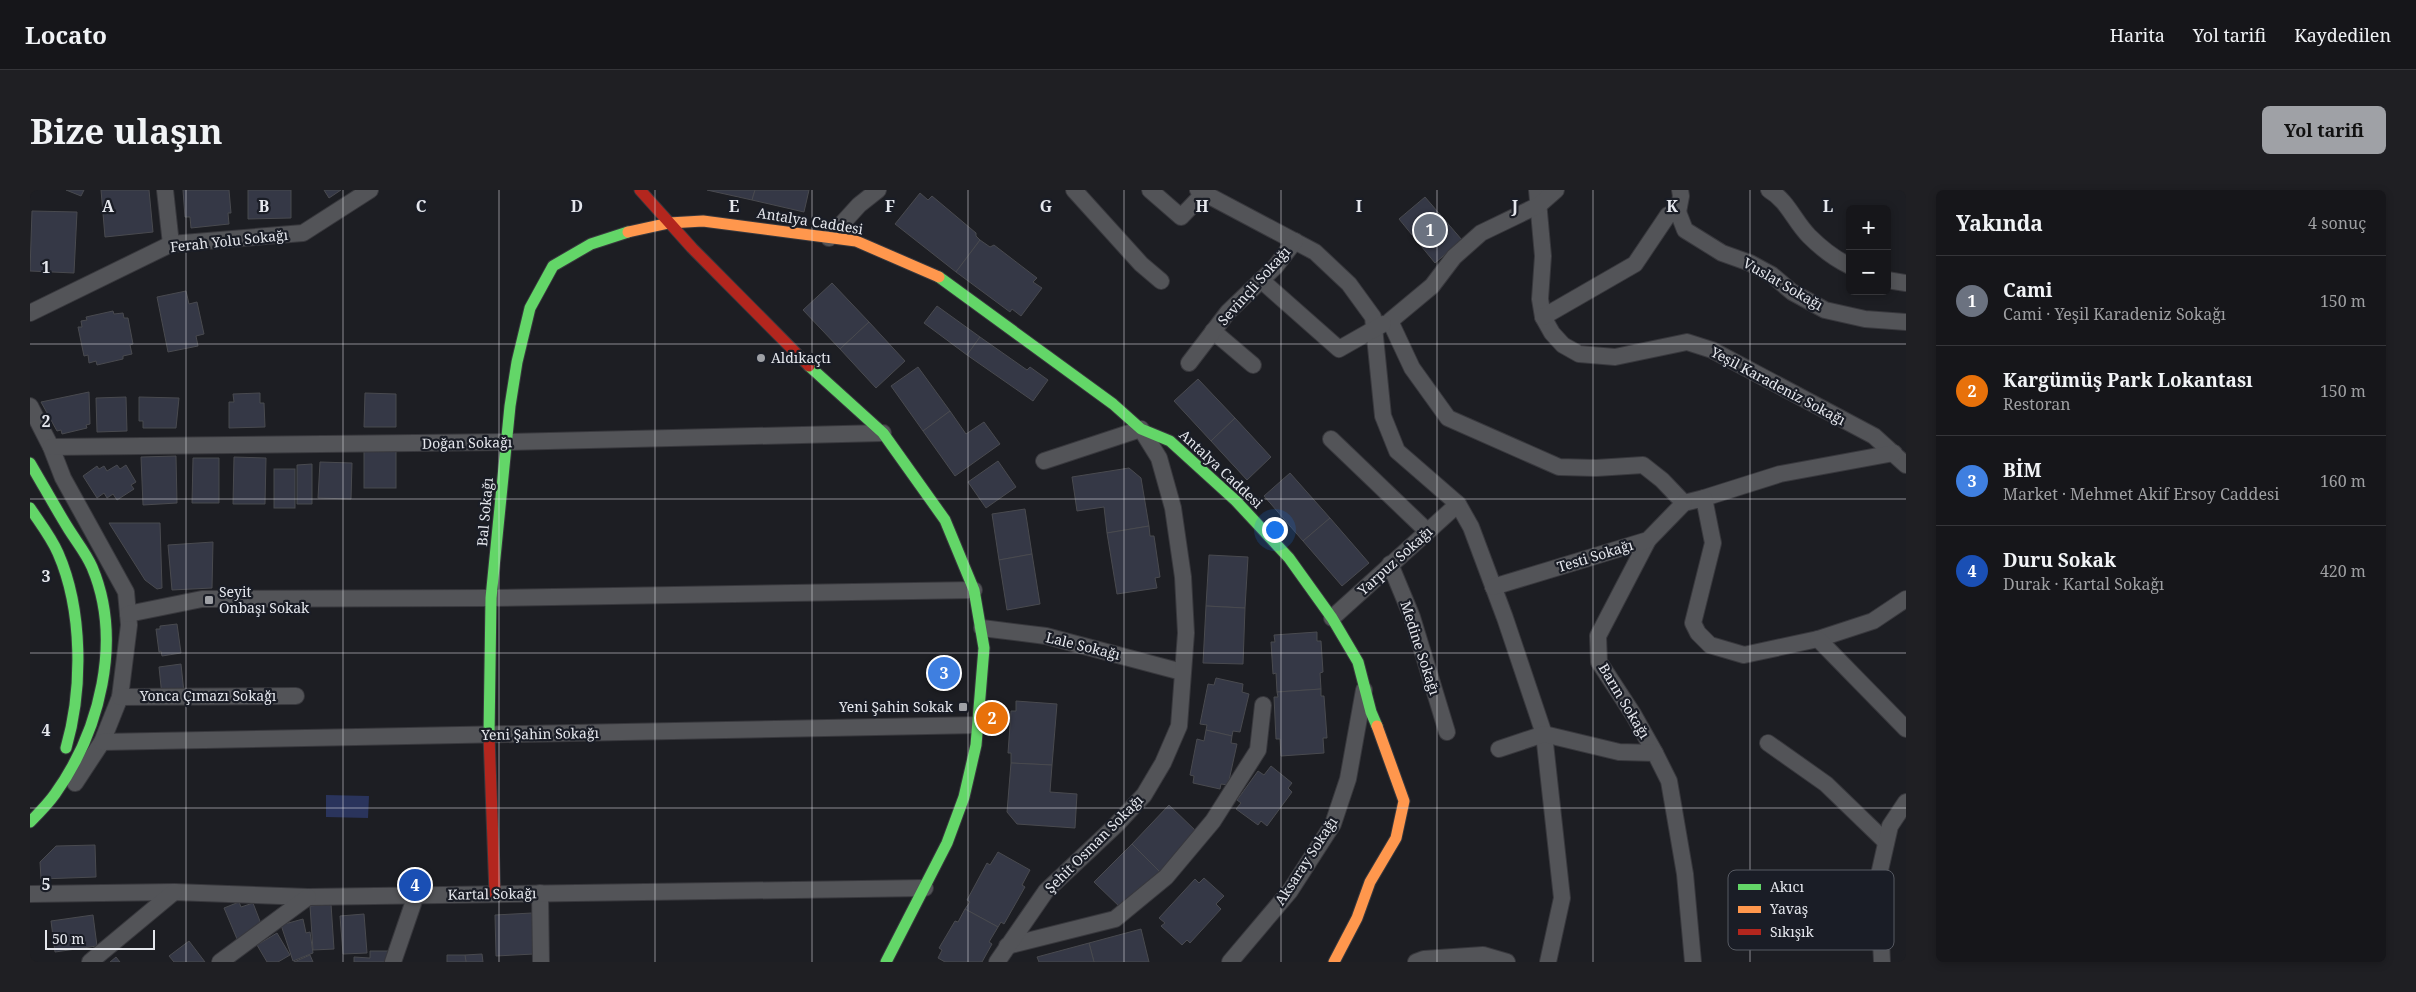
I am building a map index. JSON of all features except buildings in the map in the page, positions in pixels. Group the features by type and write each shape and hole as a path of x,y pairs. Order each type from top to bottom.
{"street":[{"path":"166,190 171,244"},
{"name":"Ferah Yolu Sokağı","path":"30,313 171,244 303,232 370,190"},
{"path":"640,190 669,223 798,356 883,433 945,520 974,590 984,648 979,725 964,797 947,843 886,962"},
{"path":"829,238 859,205 878,190"},
{"path":"1074,190 1141,264 1161,281"},
{"path":"1150,190 1181,217 1201,192 1315,252 1349,284 1373,317 1383,416 1397,452 1458,504 1471,526 1544,734 1562,898 1548,962"},
{"path":"1261,280 1339,349 1390,321 1432,286 1454,257 1481,233 1538,197 1556,190"},
{"path":"1543,317 1635,264 1668,215 1678,212 1681,196 1680,190"},
{"path":"1769,190 1780,197 1809,236 1839,261 1846,264"},
{"name":"Yeşil Karadeniz Sokağı","path":"1538,197 1542,256 1540,299 1543,317 1552,333 1564,345 1579,354 1615,357 1687,342 1712,350 1874,436 1906,465"},
{"name":"Vuslat Sokağı","path":"1678,212 1685,230 1722,252 1750,263 1772,275 1792,292 1825,310 1865,319 1906,322"},
{"name":"Antalya Caddesi","path":"669,223 703,221 856,241 934,274 1113,404 1141,429 1170,441 1236,501 1289,558 1332,618 1358,662 1371,712 1389,754 1404,801 1396,838 1370,882 1357,918 1334,962"},
{"name":"Bal Sokağı","path":"495,894 489,735 491,598 506,442 517,362 530,308 553,266 591,244 634,230 669,223"},
{"name":"Sevinçli Sokağı","path":"1189,364 1228,312 1275,267 1295,241"},
{"path":"1891,281 1906,283"},
{"path":"1390,321 1412,368 1448,418 1559,467 1596,468 1643,465 1662,480 1684,503 1780,474 1894,453"},
{"name":"Sevinçli Sokağı","path":"1214,331 1253,365"},
{"path":"30,406 51,447 63,478 126,592 129,625 120,697 102,742 60,805 32,821"},
{"path":"1044,461 1141,429"},
{"name":"Şehit Osman Sokağı","path":"997,962 1046,891 1144,795 1163,764 1180,726 1186,633 1183,577 1172,508 1159,458 1141,429"},
{"name":"Doğan Sokağı","path":"51,447 506,442 883,433"},
{"path":"1331,439 1428,531"},
{"path":"30,463 93,568 103,600 108,646 103,674 89,725 58,790 32,821"},
{"path":"1704,498 1713,543 1693,623 1698,633 1710,645 1744,655 1818,639 1873,621 1906,599"},
{"name":"Testi Sokağı","path":"1493,586 1648,540 1684,503"},
{"name":"Yarpuz Sokağı","path":"1332,618 1458,504"},
{"path":"30,507 61,560 71,605 77,653 77,690 68,744 55,779 32,821"},
{"name":"Barın Sokağı","path":"1648,540 1598,636 1599,662 1634,714 1669,781 1685,874 1693,962"},
{"name":"Medine Sokağı","path":"1390,564 1412,617 1447,732"},
{"path":"128,614 202,599 491,598 974,590"},
{"name":"Lale Sokağı","path":"982,628 1046,636 1182,672"},
{"path":"1818,639 1906,729"},
{"name":"Aksaray Sokağı","path":"1230,962 1290,891 1333,824 1348,779 1364,687"},
{"name":"Yonca Çımazı Sokağı","path":"120,697 296,696"},
{"path":"1007,946 1115,919 1166,877 1213,821 1258,750 1263,705"},
{"name":"Yeni Şahin Sokağı","path":"102,742 979,725"},
{"path":"1499,749 1544,734"},
{"name":"Barın Sokağı","path":"1544,734 1618,752 1655,753"},
{"path":"1768,743 1826,784 1886,842"},
{"path":"1880,870 1890,826 1906,802"},
{"name":"Kartal Sokağı","path":"30,894 174,892 308,897 925,888"},
{"path":"90,962 174,892"},
{"path":"540,893 541,962"},
{"path":"393,962 416,895"},
{"path":"220,962 308,897"},
{"path":"1416,962 1424,959 1484,955 1507,962"}],"shaded area":[{"path":"326,795 369,796 368,818 326,817"}],"traffic: fast":[{"path":"489,736 491,598 510,406 517,362 530,308 553,266 591,244 628,232"},
{"path":"939,277 1113,404 1141,429 1170,441 1236,501 1289,558 1332,618 1358,662 1371,712 1377,726"},
{"path":"809,366 883,433 945,520 974,590 984,648 976,745 964,797 947,843 886,962"},
{"path":"30,463 92,567 101,595 106,624 106,654 95,714 71,769 55,794 30,822"},
{"path":"30,508 58,553 66,575 76,624 78,675 72,725 66,748"}],"traffic: slow":[{"path":"628,232 669,223 703,221 856,241 939,277"},
{"path":"1334,962 1357,918 1370,882 1396,838 1404,801 1377,726"}],"traffic: jam":[{"path":"640,190 692,248 809,366"},
{"path":"489,736 495,894"}],"place":[{"name":"Cami","path":"1430,230"},
{"name":"Aldıkaçtı","path":"761,358"},
{"name":"Seyit Onbaşı Sokak","path":"209,600"},
{"name":"BİM","path":"944,673"},
{"name":"Yeni Şahin Sokak","path":"963,707"},
{"name":"Kargümüş Park Lokantası","path":"992,718"},
{"name":"Duru Sokak","path":"415,885"}]}
